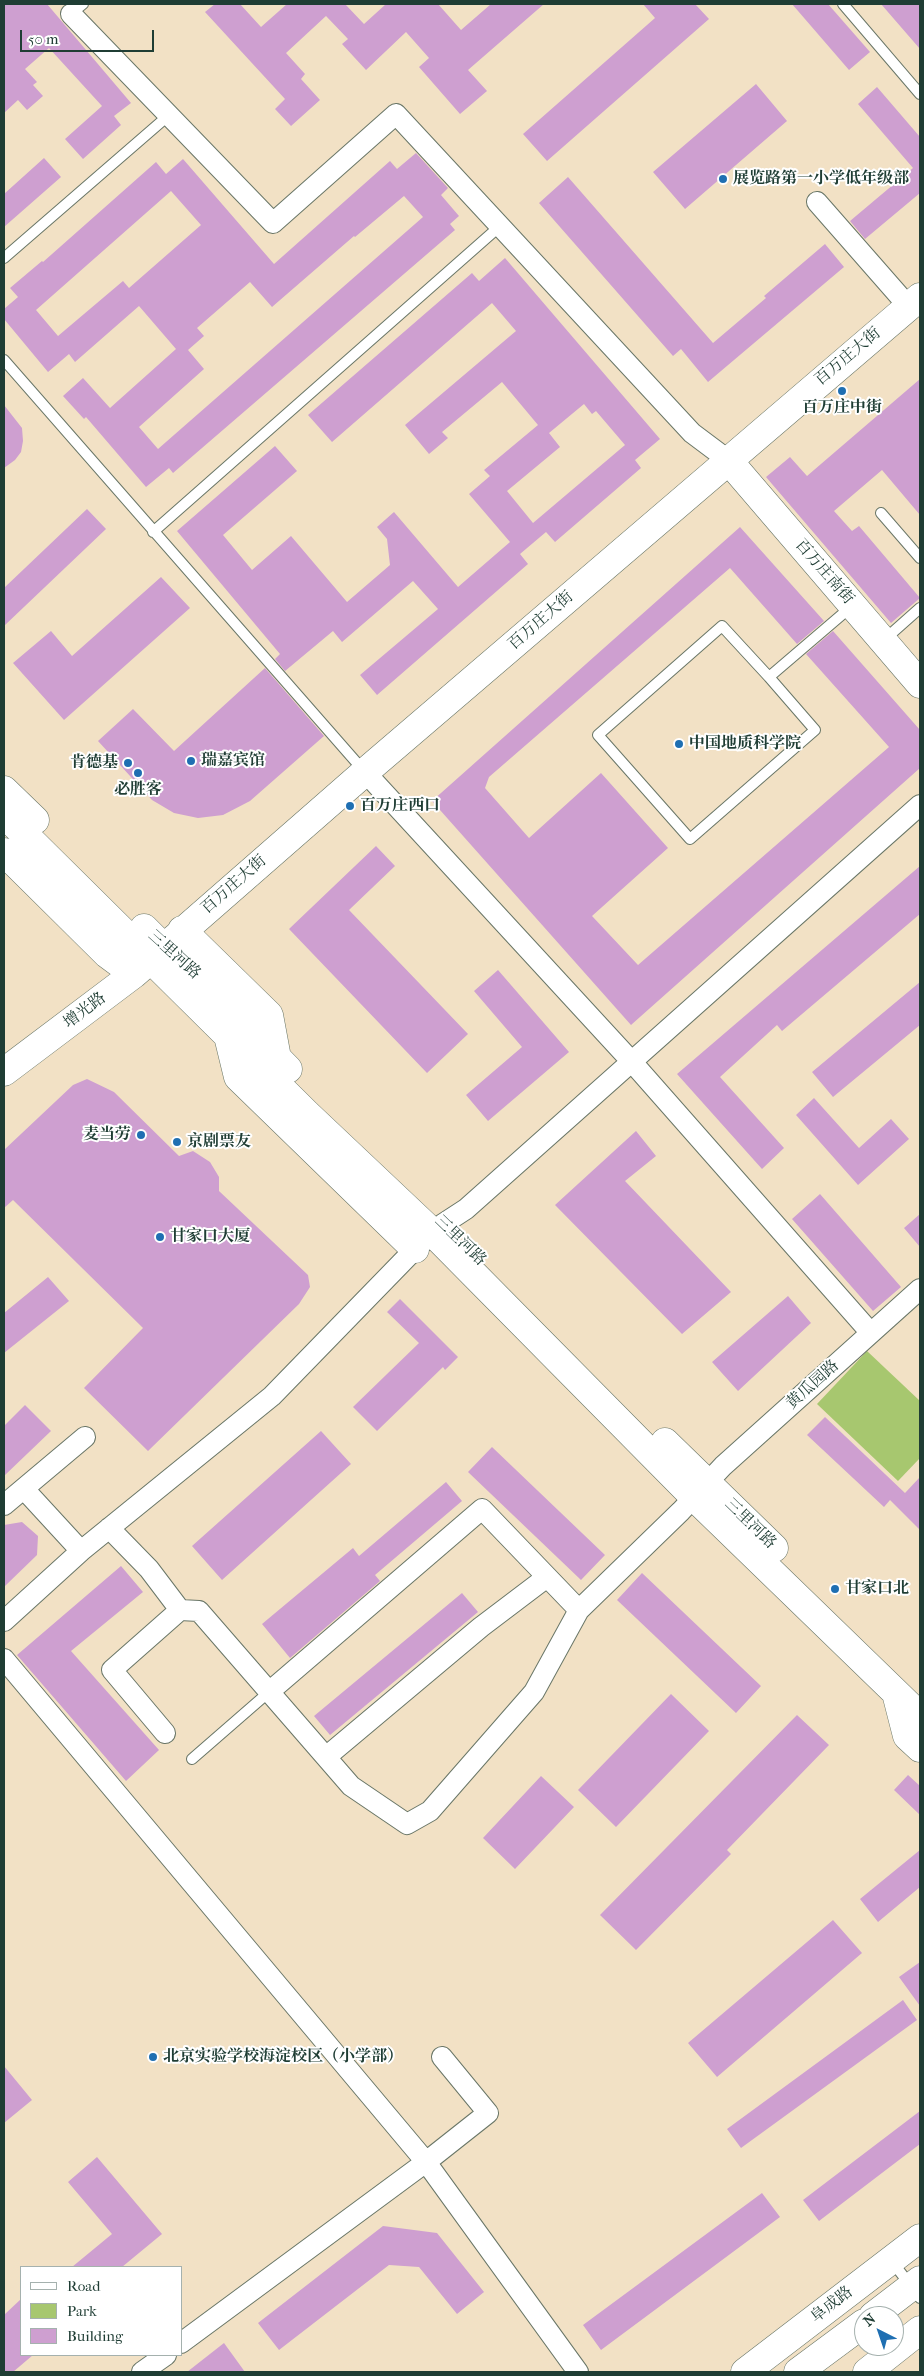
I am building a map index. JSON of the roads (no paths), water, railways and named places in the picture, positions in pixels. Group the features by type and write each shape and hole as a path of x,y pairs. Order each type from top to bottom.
{"main road":[{"name":"百万庄大街","path":"157,952 728,460 915,302"},
{"name":"百万庄南街","path":"728,460 920,684"},
{"name":"三里河路","path":"4,790 157,952 227,1035 238,1077 430,1235 701,1490 908,1690 920,1716"},
{"name":"三里河路","path":"4,814 157,952"},
{"name":"三里河路","path":"4,852 108,954 157,952 181,959 277,1058 430,1235"},
{"name":"增光路","path":"4,1072 157,952"},
{"path":"908,1690 907,1736 920,1748"},
{"name":"阜成路","path":"745,2372 920,2238"},
{"path":"889,2306 917,2288"},
{"name":"阜成路","path":"798,2372 854,2330"},
{"path":"867,2372 920,2330"}],"street":[{"path":"77,9 169,116 273,223 396,114 692,433 728,460"},
{"path":"817,202 915,302"},
{"path":"365,772 632,1062 870,1332"},
{"path":"4,1620 81,1551 272,1396 430,1235 466,1210 920,805"},
{"name":"黄瓜园路","path":"326,1757 351,1786 407,1824 430,1811 534,1692 579,1610 701,1490 870,1332 920,1289"},
{"path":"4,1506 85,1437"},
{"path":"24,1489 81,1551"},
{"path":"269,1692 482,1510 579,1610"},
{"path":"109,1528 149,1569 180,1610"},
{"path":"165,1733 112,1670 180,1610 199,1611 326,1757 481,1627 547,1577"},
{"path":"4,1659 426,2162 578,2372"},
{"path":"182,2342 426,2162 488,2112 442,2057"},
{"path":"142,2372 165,2356"}],"lane":[{"path":"843,4 920,94"},
{"path":"4,258 169,116"},
{"path":"153,532 500,226"},
{"path":"4,360 365,772"},
{"path":"881,513 920,558"},
{"path":"769,677 852,605"},
{"path":"883,641 920,608"},
{"path":"722,626 769,677 815,730 690,839 598,735 722,626"},
{"path":"192,1759 269,1692"},
{"path":"890,2260 917,2288"}],"place":[{"name":"展览路第一小学低年级部","path":"723,179"},
{"name":"百万庄中街","path":"842,391"},
{"name":"中国地质科学院","path":"679,744"},
{"name":"瑞嘉宾馆","path":"191,761"},
{"name":"肯德基","path":"128,763"},
{"name":"必胜客","path":"138,773"},
{"name":"百万庄西口","path":"350,806"},
{"name":"麦当劳","path":"141,1135"},
{"name":"京剧票友","path":"177,1142"},
{"name":"甘家口大厦","path":"160,1237"},
{"name":"甘家口北","path":"835,1589"},
{"name":"北京实验学校海淀校区（小学部）","path":"153,2057"}]}
